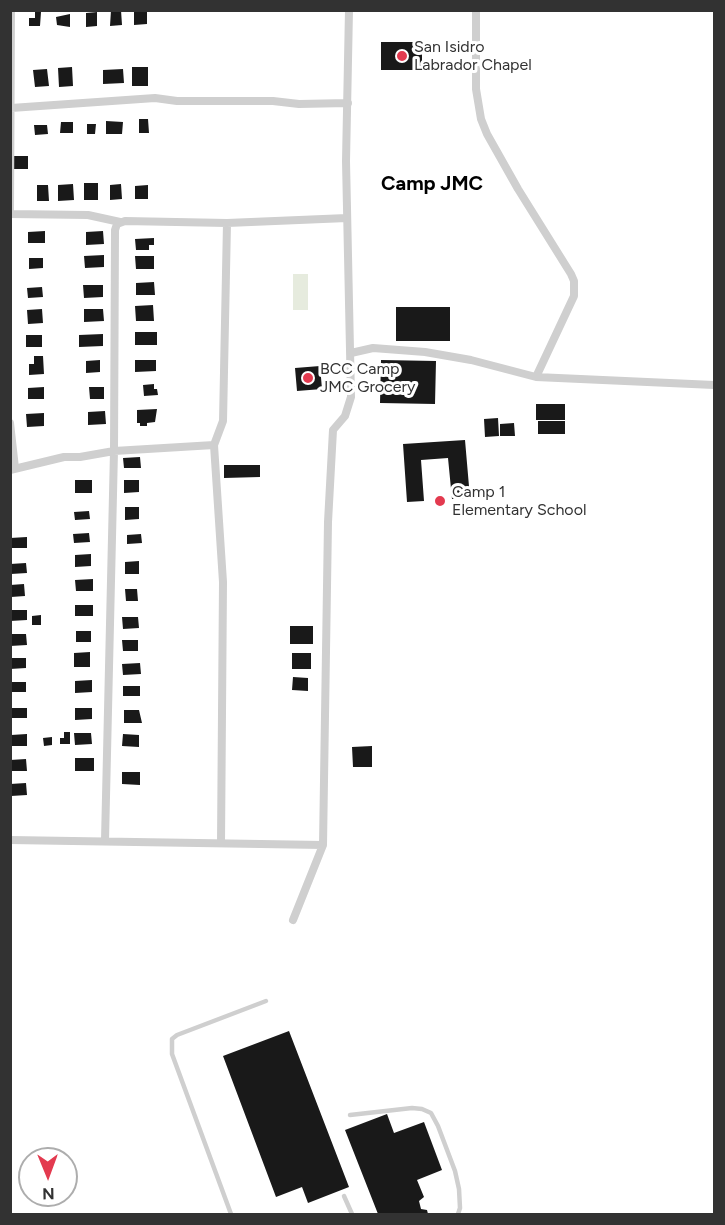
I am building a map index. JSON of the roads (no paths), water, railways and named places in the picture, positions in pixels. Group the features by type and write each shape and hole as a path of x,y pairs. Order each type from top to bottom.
{"street":[{"path":"10,10 10,212 88,215 120,222 227,224 347,218"},
{"path":"293,920 323,845 333,430 345,416 351,397 347,218 349,10"},
{"path":"476,10 476,88 481,119 513,180 574,281 574,296 536,376"},
{"path":"11,108 155,98 177,101 348,103"},
{"path":"105,840 114,451 115,230 120,222"},
{"path":"221,843 223,582 214,445 224,421 227,224"},
{"path":"351,353 373,348 425,352 471,360 536,376 714,385"},
{"path":"10,423 13,469 64,457 80,458 114,451 214,445"},
{"path":"10,840 323,845"}],"lane":[{"path":"231,1215 172,1054 172,1039 177,1035 266,1001"},
{"path":"350,1115 412,1108 431,1113 455,1171 459,1189 459,1215"},
{"path":"344,1196 352,1215"}],"place":[{"name":"San Isidro Labrador Chapel","path":"402,56"},
{"name":"BCC Camp JMC Grocery","path":"308,378"},
{"name":"Camp 1 Elementary School","path":"440,501"}],"district":[{"name":"Camp JMC","path":"432,184"}]}
